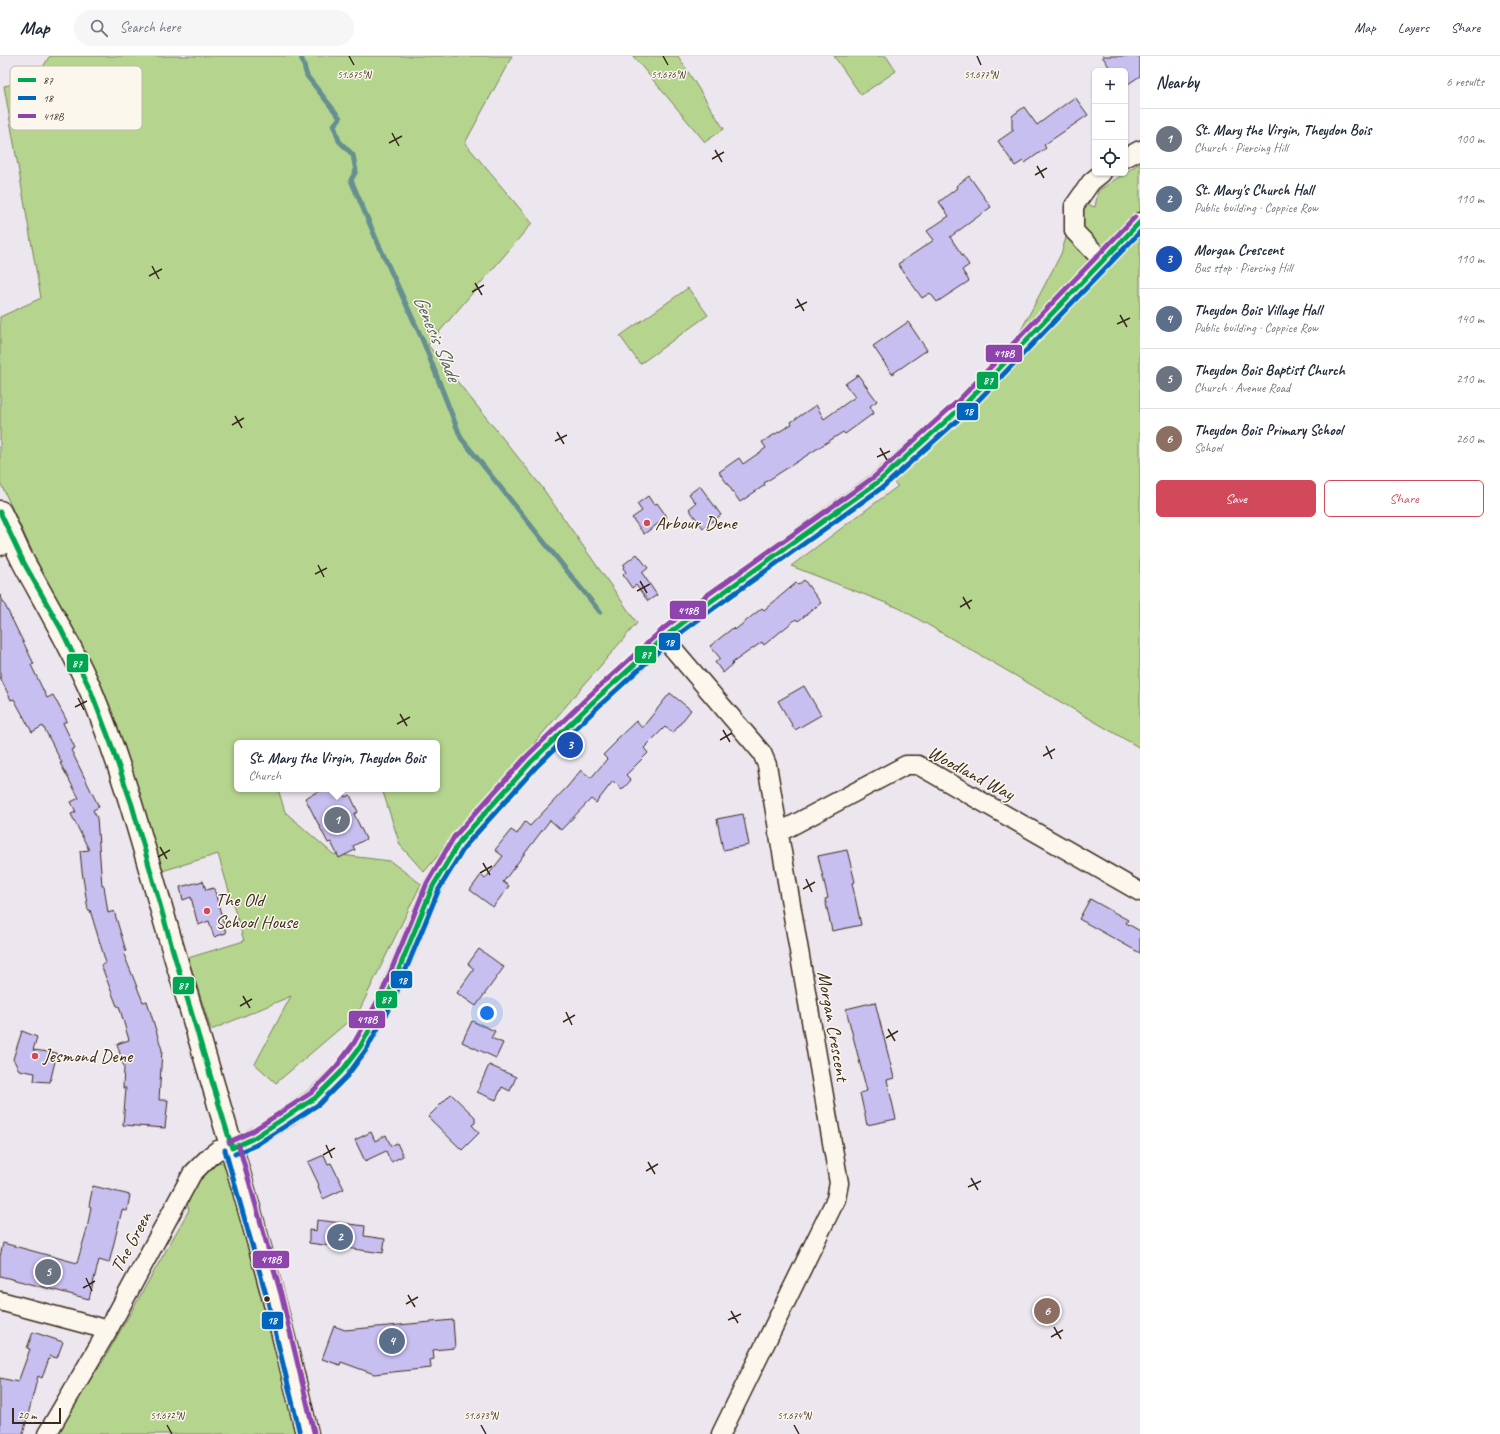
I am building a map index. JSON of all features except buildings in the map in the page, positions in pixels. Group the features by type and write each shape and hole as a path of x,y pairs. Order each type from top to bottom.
{"main road":[{"path":"0,512 7,543 24,563 61,629 90,690 110,741 132,805 274,1296 307,1434"}],"street":[{"path":"1128,156 1140,150"},
{"path":"1098,176 1091,182 1074,206 1074,231 1103,261"},
{"name":"The Green","path":"47,1434 108,1330 192,1174 218,1150 232,1148 252,1139 315,1098 341,1072 360,1046 387,998 433,886 460,841 531,762 594,701 664,638 710,602 878,482 965,404 1140,222"},
{"name":"Morgan Crescent","path":"664,638 762,753 767,765 839,1183 836,1200 721,1434"},
{"name":"Woodland Way","path":"778,833 906,765 918,765 1140,892"},
{"path":"0,1301 108,1330"}],"green space":[{"path":"512,56 465,143 532,223 428,345 541,486 637,623 424,872 400,845 383,792 440,792 440,740 234,740 234,792 279,792 285,812 333,854 390,861 421,884 358,1013 276,1083 255,1064 291,996 211,1030 188,958 244,941 218,854 162,871 97,681 32,551 0,482 0,317 41,298 12,130 142,130 142,66 44,66 49,57"},
{"path":"633,56 678,56 724,129 705,142"},
{"path":"834,56 886,56 896,71 861,95"},
{"path":"10,85 10,120 4,86"},
{"path":"1140,163 1140,748 899,608 791,566 898,486 890,480 1019,334 1061,254 1077,201 1095,207 1098,191 1120,176 1128,176 1128,171"},
{"path":"688,288 708,315 640,364 620,336"},
{"path":"216,1162 226,1164 234,1187 297,1434 56,1434 69,1407 102,1363 189,1210 187,1198 202,1173"}],"waterway":[{"name":"Genesis Slade","path":"301,56 307,76 340,118 334,125 339,141 353,155 356,171 351,180 423,341 461,438 600,612"}],"transit line":[{"name":"418B","path":"229,1142 249,1133 311,1093 336,1067 354,1043 381,995 427,883 454,837 526,757 589,696 663,629 706,596 874,477 960,399 1135,217"},
{"name":"87","path":"232,1148 252,1139 315,1098 341,1072 360,1047 387,998 433,886 460,841 531,762 594,701 667,635 710,602 878,482 965,404 1140,222"},
{"name":"18","path":"235,1154 256,1145 319,1104 347,1076 366,1050 393,1001 439,889 466,845 536,767 599,706 671,640 883,487 970,409 1140,232"},
{"name":"87","path":"0,512 24,563 61,629 90,689 110,741 132,805 173,951 232,1148"},
{"name":"418B","path":"239,1146 281,1294 314,1432"},
{"name":"18","path":"225,1150 267,1298 300,1434"}],"place":[{"name":"Arbour Dene","path":"647,523"},
{"name":"Morgan Crescent","path":"570,745"},
{"name":"St. Mary the Virgin, Theydon Bois","path":"337,820"},
{"name":"The Old School House","path":"207,911"},
{"name":"Jesmond Dene","path":"35,1056"},
{"name":"St. Mary's Church Hall","path":"340,1237"},
{"name":"Theydon Bois Baptist Church","path":"48,1272"},
{"name":"Theydon Bois Primary School","path":"1047,1311"},
{"name":"Theydon Bois Village Hall","path":"392,1341"}]}
